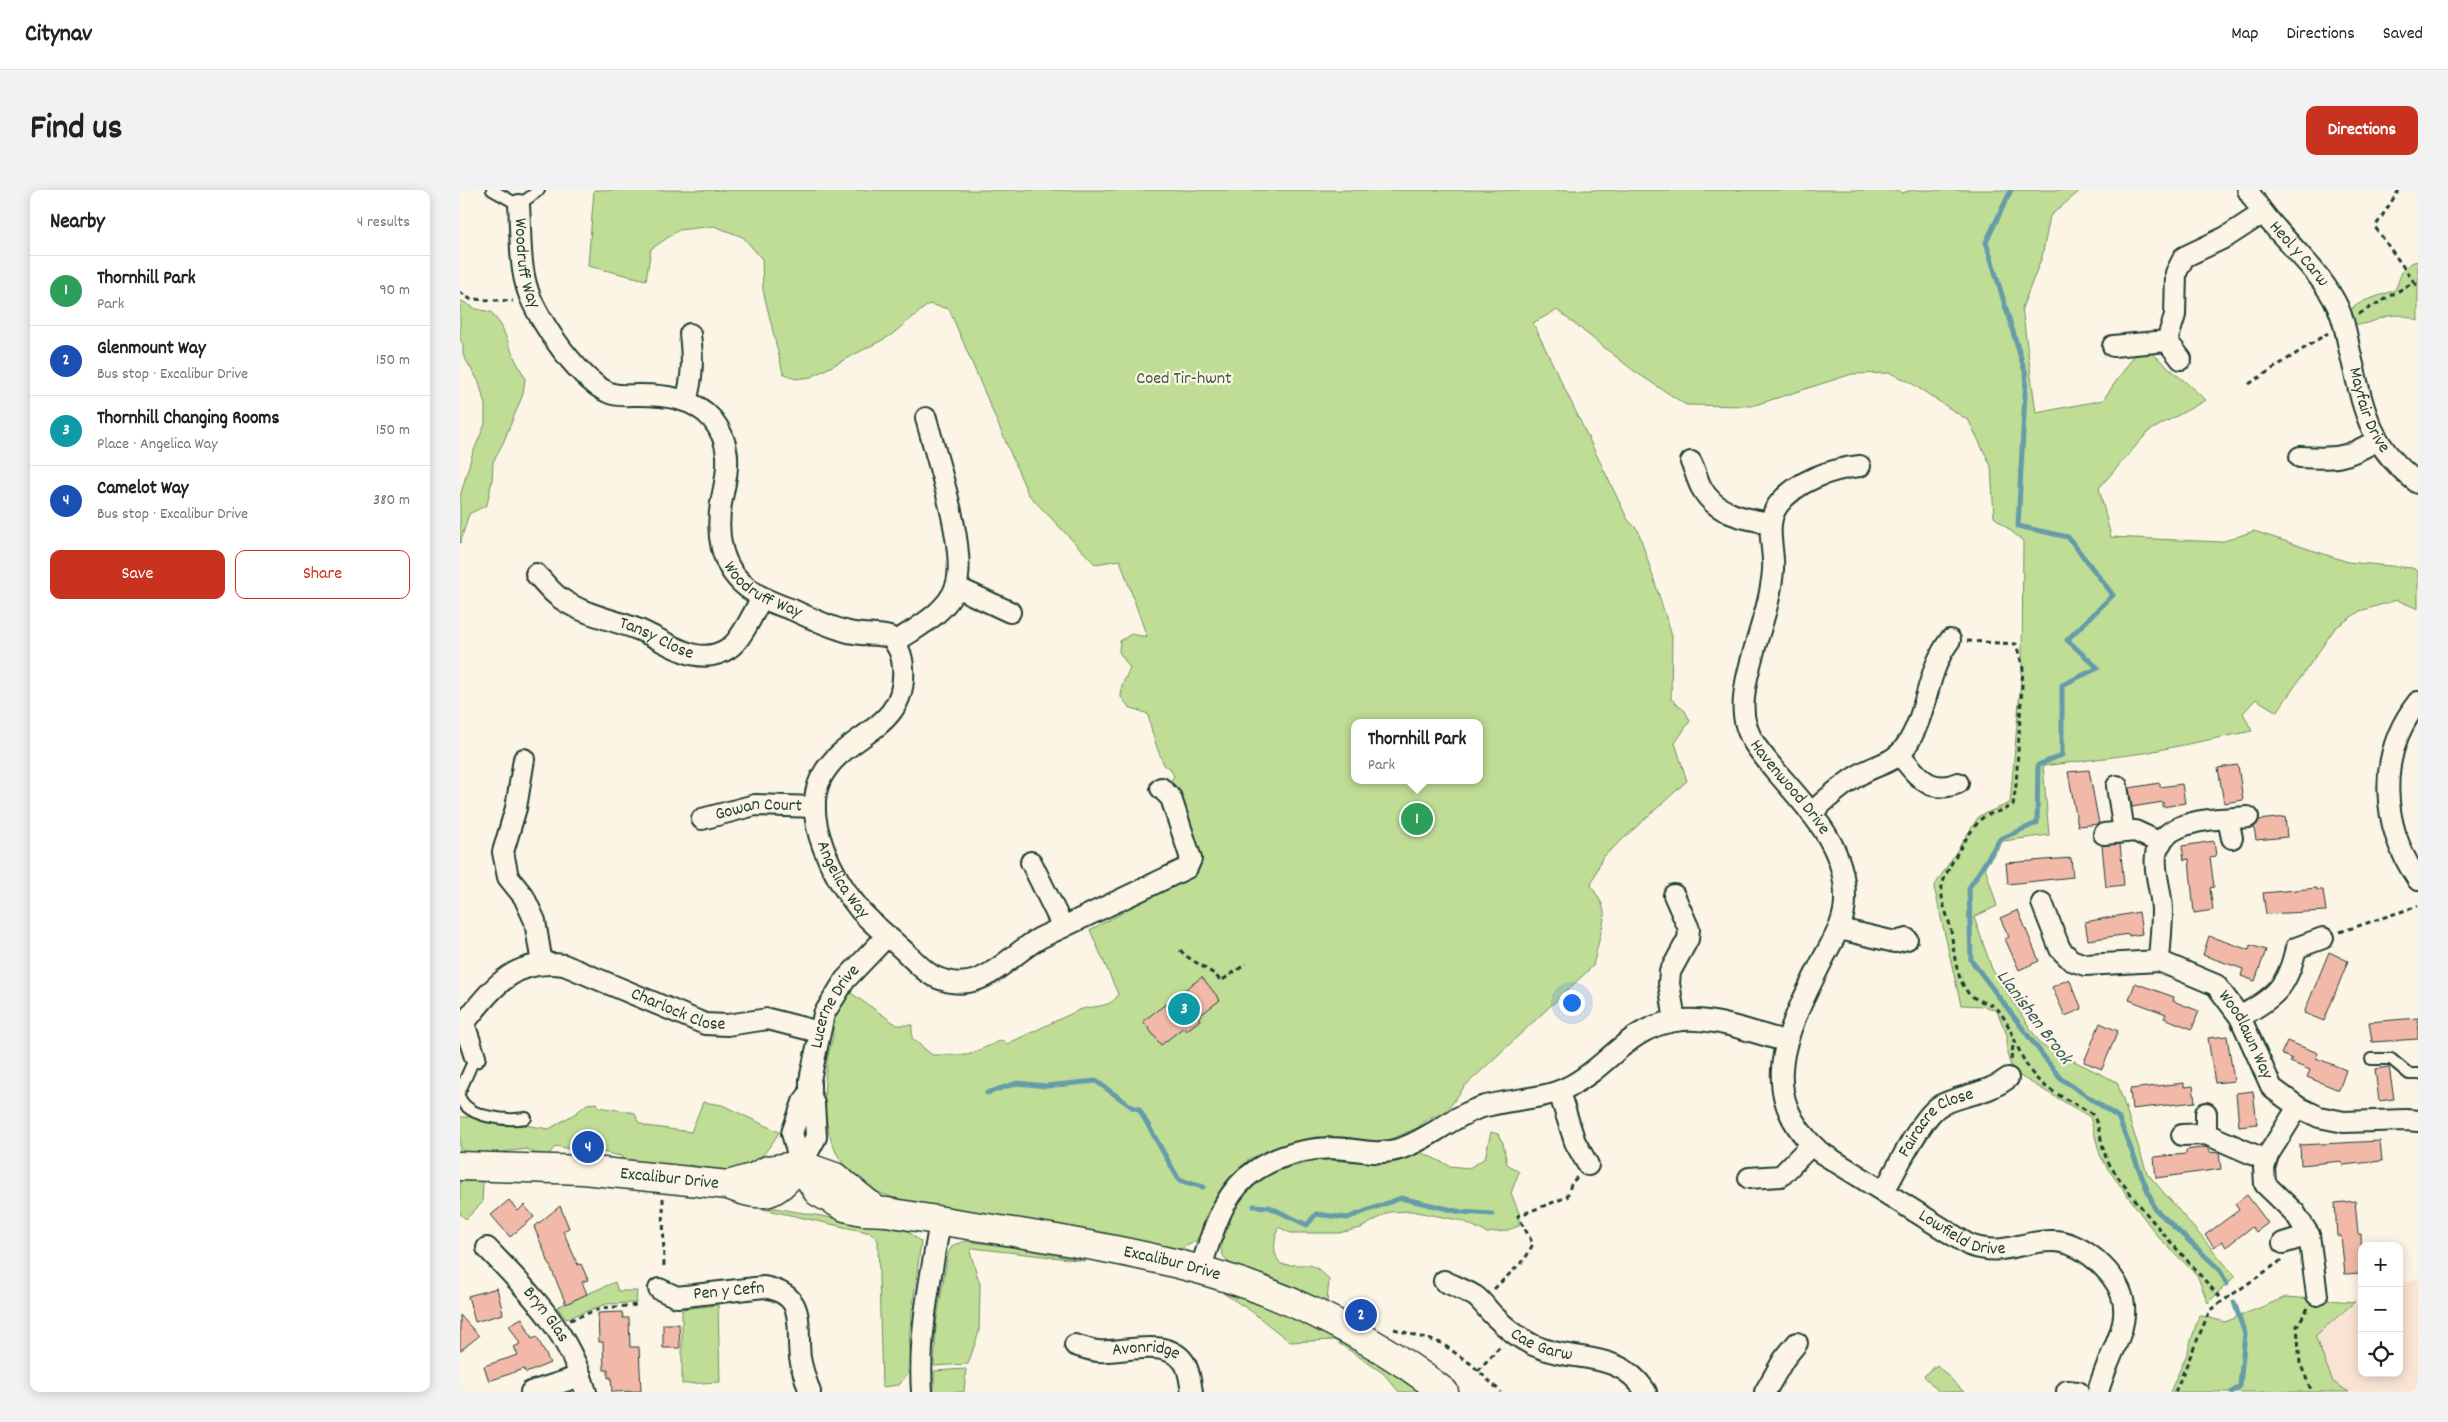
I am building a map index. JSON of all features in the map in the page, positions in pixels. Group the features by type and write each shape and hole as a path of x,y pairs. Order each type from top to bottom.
{"street":[{"name":"Heol y Carw","path":"2248,190 2263,213 2324,284 2344,322"},
{"name":"Woodruff Way","path":"518,205 524,273 532,301 563,348 585,376 600,388 614,394 658,396 686,401 711,418 726,443 729,458 728,473 718,517 721,547 730,568 741,583 762,597 845,632 882,635 895,642"},
{"path":"2167,341 2175,315 2176,273 2184,257 2226,237 2263,213"},
{"name":"Mayfair Drive","path":"2344,322 2363,405 2377,440 2391,460 2418,483"},
{"path":"686,401 693,370 690,334"},
{"path":"2113,346 2167,341"},
{"path":"2167,341 2181,359"},
{"path":"895,642 934,616 956,587 960,563 958,547 926,418"},
{"path":"2300,457 2336,459 2354,453 2377,440"},
{"path":"1691,462 1702,487 1721,509 1732,515 1771,523 1777,507 1800,485 1845,468 1860,466"},
{"name":"Havenwood Drive","path":"1771,523 1773,562 1771,587 1743,697 1745,724 1755,746 1829,838 1840,860 1845,902 1840,929 1805,996 1785,1042"},
{"name":"Tansy Close","path":"536,574 559,597 576,608 638,630 672,648 695,655 721,652 731,648 762,597"},
{"path":"956,587 1010,612"},
{"path":"1810,813 1860,774 1883,766 1900,754 1914,734 1932,676 1944,648 1950,640"},
{"name":"Angelica Way","path":"895,642 900,650 904,680 900,695 880,725 841,753 828,768 821,778 816,792 815,807 820,835 838,879 860,910 932,975 955,983 967,983 992,974 1025,946 1187,868 1191,859 1171,798 1162,788"},
{"path":"2418,702 2398,737 2389,771 2388,787 2389,808 2394,830 2406,860 2418,880"},
{"path":"1900,754 1919,777 1928,784 1946,788 1958,783"},
{"path":"524,760 516,808 503,852 508,877 527,902 535,921 542,964"},
{"path":"2117,786 2124,832"},
{"name":"Gowan Court","path":"702,819 755,805 815,807"},
{"path":"2159,961 2162,910 2154,870 2157,851 2161,843 2165,837 2178,827 2191,823 2230,829 2248,817"},
{"path":"2104,834 2135,831 2161,843"},
{"path":"1031,862 1062,927"},
{"path":"1674,895 1688,929 1688,939 1670,972 1669,983 1675,1021"},
{"name":"Woodlawn Way","path":"2042,903 2060,949 2071,960 2085,966 2159,961 2216,985 2240,1017 2272,1088 2298,1107 2319,1117 2344,1122 2418,1121"},
{"path":"1840,929 1895,942 1908,939"},
{"name":"Lucerne Drive","path":"801,1165 792,1133 803,1102 810,1093 824,1014 836,992 887,936"},
{"path":"2240,1017 2264,1002 2281,987 2291,971 2291,944 2323,938"},
{"name":"Charlock Close","path":"475,1056 462,1022 495,985 504,978 542,964 564,965 705,1024 727,1025 768,1019 820,1032"},
{"path":"1200,1270 1220,1215 1232,1191 1256,1170 1286,1155 1315,1149 1339,1148 1378,1153 1396,1150 1421,1140 1452,1119 1480,1108 1559,1092 1588,1075 1629,1039 1649,1028 1675,1021 1714,1022 1785,1042"},
{"name":"Lowfield Drive","path":"1785,1042 1781,1068 1784,1099 1792,1121 1811,1145 1840,1166 1884,1191 1969,1245 1995,1251 2038,1242 2064,1242 2087,1253 2101,1265 2114,1280 2125,1306 2125,1320 2098,1392"},
{"name":"Fairacre Close","path":"1884,1191 1919,1130 1933,1111 1940,1106 1992,1088 2008,1078"},
{"path":"1559,1092 1575,1142 1588,1165"},
{"path":"2298,1107 2266,1160 2264,1168 2265,1184 2295,1213 2309,1234 2317,1295"},
{"path":"2206,1113 2206,1134"},
{"path":"2182,1135 2206,1134 2266,1160"},
{"path":"1749,1178 1781,1176 1811,1145"},
{"name":"Excalibur Drive","path":"460,1166 583,1170 728,1185 742,1191 772,1192 776,1191 801,1165 818,1192 845,1207 863,1211 874,1210 1120,1251 1200,1270 1281,1298 1370,1342 1444,1392"},
{"path":"922,1392 920,1369 924,1310 940,1221"},
{"path":"2283,1244 2309,1234"},
{"name":"Bryn Glas","path":"487,1248 556,1326 567,1344 583,1384"},
{"name":"Pen y Cefn","path":"662,1280 676,1297 764,1287 779,1290 790,1298 796,1307 800,1360 810,1392"},
{"name":"Cae Garw","path":"1444,1281 1471,1294 1482,1302 1512,1332 1543,1349 1592,1358 1619,1366 1641,1384 1646,1392"},
{"path":"1765,1392 1784,1359 1797,1343"},
{"name":"Avonridge","path":"1075,1346 1098,1351 1144,1348 1174,1353 1183,1360 1188,1369 1192,1392"},
{"path":"531,1392 583,1384"}],"lane":[{"path":"492,190 518,205 540,190"},
{"path":"460,1091 475,1056"},
{"path":"2371,1058 2391,1059 2409,1074 2418,1074"},
{"path":"460,1098 468,1108 495,1119 526,1118"}],"path":[{"path":"2399,190 2375,227 2418,286"},
{"path":"2249,384 2344,322 2414,282"},
{"path":"460,292 470,299 532,301"},
{"path":"1950,640 2016,644 2023,668 2016,786 2012,805 2004,810 1983,817 1948,869 1942,886 1942,901 1951,929 1959,975 1967,992 2000,1011 2028,1068 2038,1080 2054,1092 2092,1114 2096,1120 2100,1144 2110,1166 2152,1223 2222,1300"},
{"path":"2323,938 2418,906"},
{"path":"1180,950 1184,955 1210,969 1221,981 1246,964"},
{"path":"1482,1302 1524,1259 1533,1244 1518,1216 1567,1197 1571,1184 1588,1165"},
{"path":"662,1280 663,1195"},
{"path":"2175,1392 2210,1310 2286,1258 2283,1244"},
{"path":"2312,1392 2300,1363 2297,1326 2317,1295"},
{"path":"565,1322 602,1308 638,1305"},
{"path":"1370,1342 1381,1326 1441,1344 1478,1371 1501,1392"},
{"path":"1478,1371 1512,1332"}],"shaded area":[{"path":"2418,1278 2418,1392 2349,1392 2333,1382 2315,1336 2358,1302 2358,1377 2403,1377 2403,1284"}],"green space":[{"name":"Coed Tir-hwnt","path":"594,190 1897,190 1902,193 1912,190 2081,190 2050,216 2042,257 2022,308 2036,413 2103,400 2136,353 2152,353 2206,400 2149,431 2099,488 2111,537 2221,542 2254,531 2348,562 2412,568 2418,571 2418,609 2397,600 2360,611 2335,628 2277,712 2256,699 2243,713 2252,731 2144,753 2043,766 2049,835 2003,841 1985,867 1997,906 1974,917 1992,969 2041,1045 2117,1082 2147,1173 2235,1276 2208,1303 2197,1275 2158,1237 2108,1169 2100,1155 2090,1117 2013,1072 2007,1054 2007,1035 1997,1011 1983,1006 1961,1005 1934,887 1979,816 2010,803 2022,669 2023,541 1994,517 1991,466 1969,421 1908,381 1890,373 1852,374 1752,406 1686,405 1634,371 1557,310 1533,323 1628,520 1638,530 1672,636 1671,699 1685,711 1690,721 1675,743 1687,781 1602,858 1591,885 1602,904 1605,915 1593,966 1464,1087 1444,1115 1431,1117 1417,1128 1391,1139 1375,1141 1343,1137 1316,1137 1278,1147 1247,1160 1245,1191 1269,1173 1322,1159 1352,1162 1416,1150 1450,1166 1469,1168 1485,1158 1491,1132 1498,1134 1503,1143 1507,1164 1519,1172 1511,1193 1519,1213 1519,1226 1505,1231 1487,1233 1463,1221 1412,1211 1389,1212 1361,1228 1339,1233 1291,1233 1278,1227 1275,1251 1281,1264 1312,1266 1317,1268 1329,1280 1327,1302 1316,1307 1281,1290 1280,1281 1229,1263 1221,1251 1221,1245 1231,1218 1229,1206 1214,1207 1206,1216 1196,1241 1181,1249 901,1200 877,1192 859,1180 844,1166 834,1149 828,1129 825,1108 825,1086 828,1055 833,1033 829,1014 844,992 851,993 897,1025 912,1025 912,1038 932,1055 968,1055 1002,1040 1007,1044 1079,1010 1101,1006 1115,999 1118,994 1090,930 1124,912 1121,906 1186,874 1198,871 1201,866 1197,862 1167,785 1174,776 1170,768 1165,766 1160,755 1148,714 1129,707 1121,697 1122,685 1130,668 1119,652 1120,641 1131,634 1147,637 1120,560 1095,564 1028,494 949,309 929,304 890,336 811,377 795,379 783,373 763,290 762,259 743,237 714,226 679,230 651,249 646,280 588,266"},
{"path":"2418,261 2418,321 2406,316 2397,315 2367,323 2352,323 2349,316 2353,307 2395,290 2405,268"},
{"path":"460,300 476,309 491,312 501,325 525,378 523,394 493,462 487,505 469,514 460,543 460,497 472,455 485,424 485,405 479,382 463,355 463,344 460,340"},
{"path":"703,1102 722,1105 779,1132 761,1157 742,1168 731,1170 689,1165 687,1171 623,1163 621,1156 579,1147 575,1150 556,1146 548,1155 540,1156 527,1149 494,1153 460,1152 460,1117 476,1117 549,1129 587,1104 597,1103 599,1107 635,1113 638,1122 646,1126 691,1132"},
{"path":"460,1181 483,1181 482,1203 466,1219 460,1214"},
{"path":"775,1208 908,1231 921,1242 910,1327 908,1374 899,1385 882,1387 878,1240 871,1233 763,1209"},
{"path":"966,1241 1086,1261 973,1248 970,1252 980,1284 979,1332 968,1364 934,1366 936,1324 948,1253 953,1245"},
{"path":"615,1282 618,1291 637,1291 636,1303 606,1304 566,1319 557,1307"},
{"path":"1223,1293 1275,1311 1326,1334 1375,1362 1421,1392 1399,1392 1383,1373 1334,1340 1290,1342 1251,1311"},
{"path":"2286,1297 2355,1302 2315,1336 2333,1382 2349,1392 2170,1392 2187,1354 2199,1315 2225,1322"},
{"path":"718,1305 720,1382 682,1384 682,1309"},
{"path":"1937,1365 1964,1392 1939,1392 1924,1376"},
{"path":"966,1369 964,1392 934,1392 934,1371"}],"building":[{"path":"2238,765 2243,800 2224,803 2218,768"},
{"path":"2089,770 2099,824 2078,826 2068,772"},
{"path":"2160,783 2160,787 2182,784 2185,803 2163,807 2163,802 2132,807 2129,788"},
{"path":"2285,817 2287,837 2256,840 2254,827 2259,820"},
{"path":"2214,841 2216,856 2210,857 2214,887 2210,888 2213,910 2194,913 2189,859 2184,860 2182,846"},
{"path":"2120,844 2124,885 2106,887 2102,845"},
{"path":"2071,858 2073,877 2008,884 2006,863"},
{"path":"2317,888 2317,890 2323,890 2326,911 2266,914 2263,893"},
{"path":"2018,910 2039,961 2019,970 2005,939 2009,937 2000,918"},
{"path":"2139,912 2142,934 2088,940 2085,922"},
{"path":"2209,936 2249,950 2250,945 2266,950 2255,981 2241,976 2243,969 2203,955"},
{"path":"2329,952 2348,961 2324,1021 2304,1013"},
{"path":"1202,977 1220,1000 1198,1017 1200,1020 1186,1031 1184,1027 1161,1045 1143,1021"},
{"path":"2069,979 2082,1009 2065,1016 2052,987"},
{"path":"2135,983 2174,997 2173,1001 2199,1011 2192,1029 2164,1018 2166,1014 2129,1000"},
{"path":"2418,1018 2418,1039 2372,1042 2369,1022"},
{"path":"2100,1023 2118,1031 2102,1069 2084,1062"},
{"path":"2227,1036 2234,1081 2215,1083 2208,1038"},
{"path":"2287,1041 2318,1053 2316,1058 2346,1070 2339,1090 2307,1077 2310,1070 2290,1062 2292,1059 2281,1054"},
{"path":"2389,1067 2394,1099 2379,1101 2375,1069"},
{"path":"2184,1083 2184,1087 2193,1086 2195,1102 2132,1109 2130,1089"},
{"path":"2253,1091 2257,1124 2239,1126 2236,1093"},
{"path":"2380,1141 2382,1161 2343,1165 2342,1161 2301,1165 2300,1145"},
{"path":"2207,1147 2209,1152 2219,1153 2221,1169 2156,1178 2154,1157 2186,1154 2186,1150"},
{"path":"2247,1195 2268,1223 2256,1232 2252,1227 2226,1247 2222,1241 2214,1247 2205,1235 2239,1210 2235,1204"},
{"path":"509,1200 518,1211 524,1205 534,1217 510,1237 491,1215"},
{"path":"2355,1201 2358,1234 2361,1234 2361,1242 2358,1242 2358,1273 2345,1274 2341,1236 2337,1236 2335,1203"},
{"path":"560,1206 569,1228 563,1231 578,1265 581,1264 588,1280 582,1282 587,1294 566,1304 534,1227"},
{"path":"497,1288 503,1314 475,1322 468,1296"},
{"path":"622,1312 623,1318 629,1318 630,1347 639,1347 641,1391 612,1392 611,1377 608,1378 608,1370 604,1370 603,1342 599,1342 598,1313"},
{"path":"460,1315 479,1336 460,1351"},
{"path":"522,1318 532,1339 537,1337 550,1363 526,1373 524,1369 489,1381 484,1366 518,1355 514,1347 520,1344 509,1325"},
{"path":"663,1324 679,1324 680,1348 663,1348"}],"waterway":[{"path":"2011,190 1986,242 2026,375 2018,526 2068,537 2113,595 2067,640 2098,668 2062,685 2062,755 2038,765 2037,823 2000,839 1969,888 1971,960 2060,1078 2118,1117 2155,1209 2219,1269 2227,1284"},
{"path":"987,1093 1017,1083 1046,1086 1096,1081 1132,1107 1139,1109 1179,1180 1203,1187"},
{"path":"1254,1206 1269,1207 1307,1225 1316,1214 1347,1218 1401,1198 1461,1212 1492,1214"},
{"name":"Llanishen Brook","path":"2232,1392 2240,1386 2245,1334 2234,1302"}],"place":[{"name":"Thornhill Park","path":"1417,819"},
{"name":"Thornhill Changing Rooms","path":"1184,1009"},
{"name":"Camelot Way","path":"588,1147"},
{"name":"Glenmount Way","path":"1361,1315"}]}
